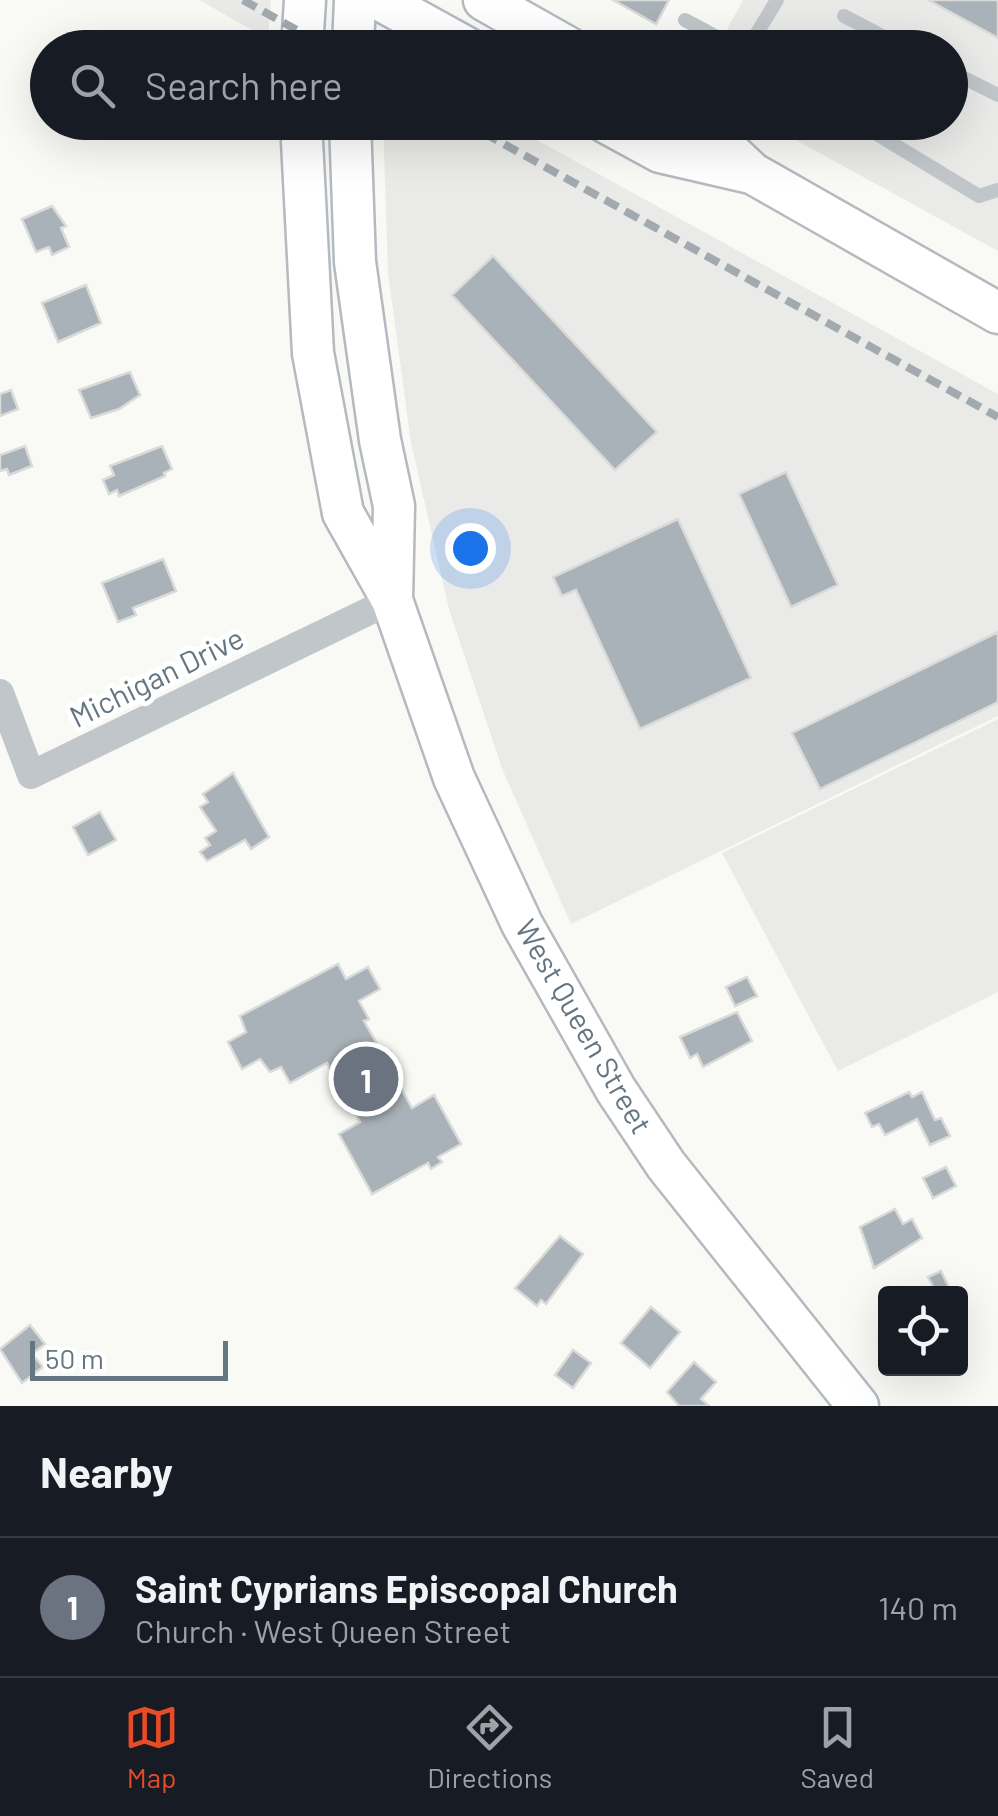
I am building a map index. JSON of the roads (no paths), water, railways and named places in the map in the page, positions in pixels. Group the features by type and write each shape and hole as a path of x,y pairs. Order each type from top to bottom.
{"main road":[{"path":"303,30 305,0"},
{"path":"354,30 356,0"},
{"path":"380,0 434,30"},
{"path":"484,0 537,30"},
{"name":"West Queen Street","path":"302,140 308,298 329,450 343,513 392,600 454,778 522,924 568,1010 666,1165 858,1406"},
{"name":"West Queen Street","path":"351,140 355,262 380,440 394,506 392,600"},
{"path":"638,140 660,152 752,174"},
{"path":"717,140 752,174 998,312"}],"street":[{"name":"Michigan Drive","path":"0,693 31,776 392,600"}],"lane":[{"path":"759,30 777,0"},
{"path":"844,16 871,30"},
{"path":"684,20 703,30"},
{"path":"968,80 998,95"},
{"path":"887,140 979,196 998,190"}],"railway":[{"path":"243,0 297,30"},
{"path":"497,140 998,417"}],"place":[{"name":"Saint Cyprians Episcopal Church","path":"366,1079"}]}
